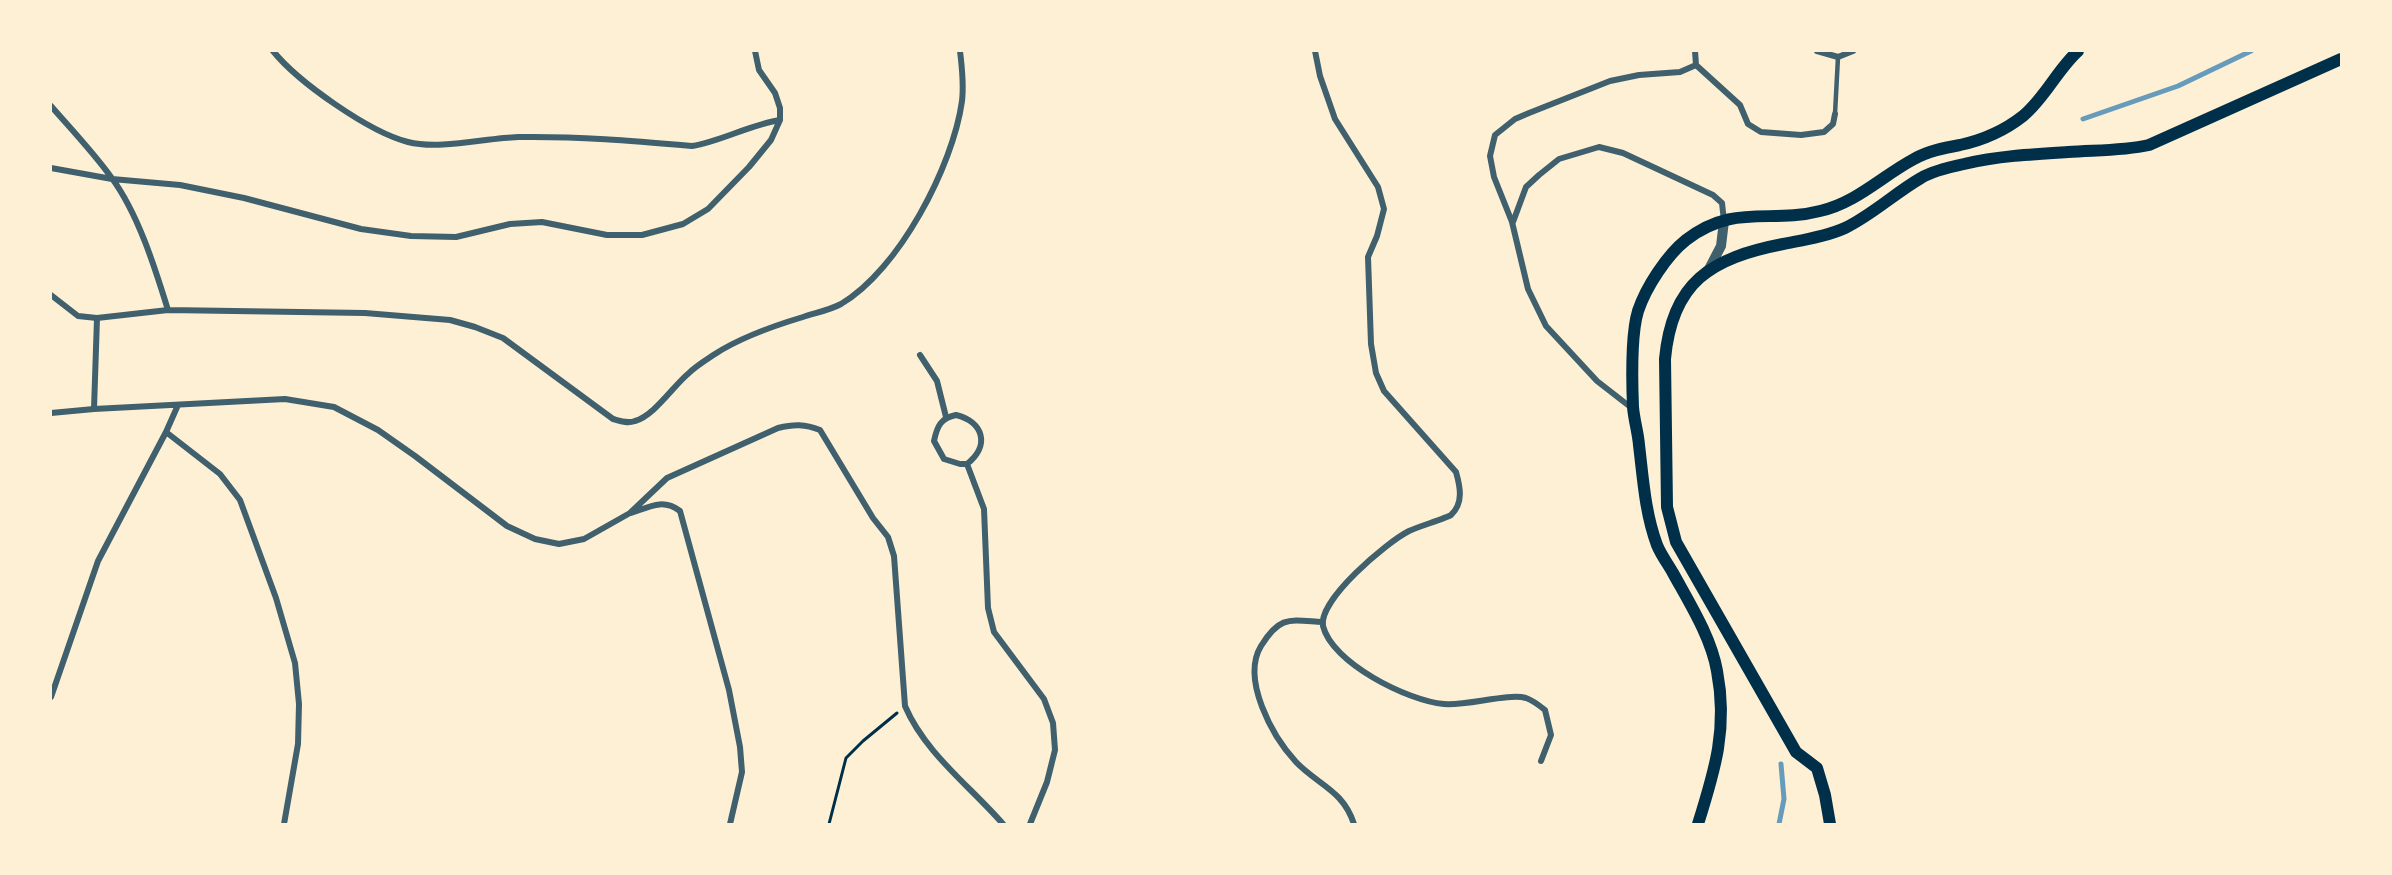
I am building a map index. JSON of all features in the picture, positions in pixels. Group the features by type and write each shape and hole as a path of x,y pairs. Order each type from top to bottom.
{"main road":[{"path":"1698,824 1721,740 1722,720 1717,670 1710,645 1658,546 1646,505 1633,409 1635,333 1638,310 1654,280 1674,252 1698,232 1715,222 1746,215 1804,214 1821,211 1851,199 1915,158 1939,148 1986,138 2004,130 2036,104 2066,62 2078,51"},
{"path":"1830,824 1817,768 1796,752 1676,542 1667,507 1665,359 1666,341 1685,294 1709,268 1747,253 1845,228 1923,176 1964,164 2069,152 2125,150 2150,145 2341,58"}],"street":[{"path":"273,51 286,67 341,108 408,142 431,144 515,137 564,136 692,146 709,143 759,123 780,120"},
{"path":"51,168 112,179 180,185 244,198 361,229 411,236 456,237 510,224 542,222 607,236 642,235 683,224 708,209 749,167 771,140 780,120 780,108 775,93 759,70 755,51"},
{"path":"51,295 66,309 78,316 97,318 168,310 365,313 450,320 503,338 613,418 624,423 636,421 648,414 690,372 718,352 769,328 840,305 862,289 897,248 931,195 950,154 962,101 963,72 960,51"},
{"path":"1315,51 1320,76 1335,119 1378,187 1384,209 1377,236 1368,257 1371,344 1376,373 1384,390 1456,472 1461,489 1458,505 1450,516 1418,528 1390,543 1335,597 1327,608 1322,622 1326,636 1335,649 1359,670 1415,698 1443,704 1468,704 1526,698 1545,710 1551,735 1541,760"},
{"path":"1695,51 1696,65 1740,105 1748,124 1761,132 1801,135 1824,132 1833,124 1835,114"},
{"path":"1817,51 1838,57 1853,51"},
{"path":"1633,409 1597,381 1546,326 1528,290 1512,222 1494,177 1490,156 1495,135 1504,127 1529,113 1610,81 1639,75 1680,72 1696,65"},
{"path":"51,106 112,179 137,225 153,262 168,310"},
{"path":"1512,222 1526,188 1539,175 1559,159 1599,147 1623,153 1713,195 1722,203 1724,220 1721,246 1709,268"},
{"path":"94,409 97,318"},
{"path":"921,355 941,391 946,417"},
{"path":"51,413 285,399 334,407 378,430 507,526 535,539 560,544 584,539 630,513 659,504 671,504 680,511 729,690 740,747 742,772 730,824"},
{"path":"51,697 98,561 178,405"},
{"path":"956,415 966,417 978,427 981,443 973,460 967,464 944,459 936,447 934,441 938,425 946,417 956,415"},
{"path":"630,513 667,478 778,428 807,425 820,430 873,518 888,537 894,556 905,706 925,740 1003,824"},
{"path":"166,432 220,474 240,500 276,598 295,663 299,704 298,744 284,824"},
{"path":"967,464 984,508 988,608 994,632 1044,699 1053,723 1055,750 1047,782 1030,824"},
{"path":"1322,622 1287,620 1271,629 1256,657 1254,677 1262,705 1276,735 1296,762 1336,793 1349,808 1354,824"}],"lane":[{"path":"1835,114 1838,57"}],"path":[{"path":"829,824 846,758 905,706"}],"waterway":[{"path":"2083,119 2178,86 2251,51"},
{"path":"1779,824 1784,799 1781,764"}]}
